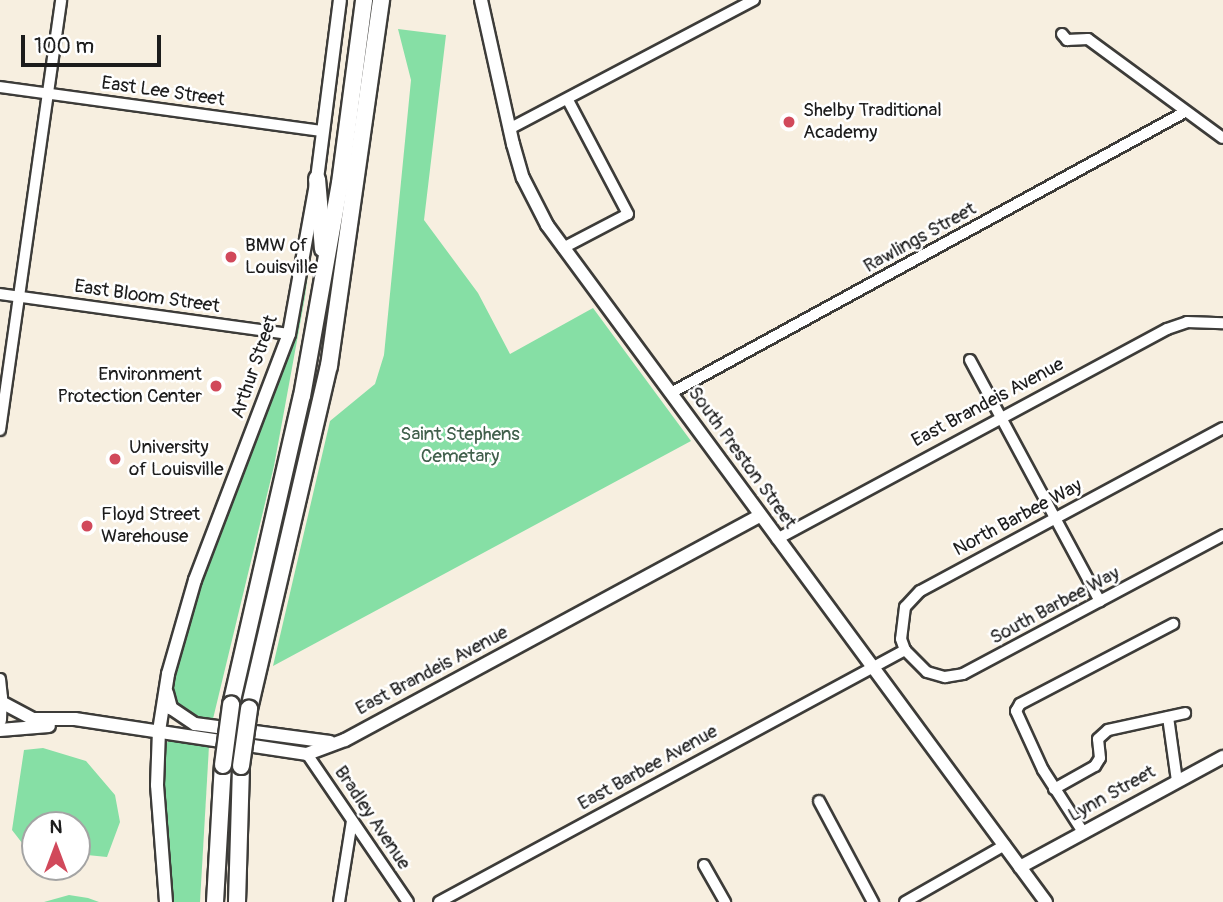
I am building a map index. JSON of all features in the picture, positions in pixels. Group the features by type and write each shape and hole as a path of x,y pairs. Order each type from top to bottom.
{"highway":[{"path":"215,902 223,765 231,705 287,471 341,183 364,0"},
{"path":"237,902 241,766 249,709 329,366 381,0"},
{"path":"317,178 324,268"}],"main road":[{"name":"Arthur Street","path":"166,902 159,828 159,731 166,693 187,601 289,334 317,178 340,0"},
{"name":"South Preston Street","path":"481,0 509,129 529,191 563,248 1046,902"},
{"name":"East Brandeis Avenue","path":"1,699 33,719 98,723 307,754 345,740 760,516"},
{"path":"166,693 171,708 195,724 315,742 345,740"},
{"path":"0,720 1,699"},
{"name":"East Brandeis Avenue","path":"0,730 98,723"},
{"name":"Lynn Street","path":"1020,867 1223,757"}],"street":[{"path":"0,430 61,0"},
{"path":"509,129 754,0"},
{"path":"1062,34 1067,40 1088,39 1223,138"},
{"name":"East Lee Street","path":"0,87 322,131"},
{"path":"563,248 628,214 568,100"},
{"name":"Rawlings Street","path":"671,393 1185,112"},
{"name":"East Bloom Street","path":"0,294 289,334"},
{"name":"East Brandeis Avenue","path":"777,539 1177,325 1223,323"},
{"path":"970,360 999,419 1100,601"},
{"name":"North Barbee Way","path":"905,650 903,614 916,594 1223,428"},
{"name":"South Barbee Way","path":"905,650 927,672 956,676 1223,535"},
{"path":"1083,832 1054,789 1017,719 1020,704 1173,624"},
{"path":"873,667 905,650"},
{"name":"East Barbee Avenue","path":"439,902 873,667"},
{"path":"0,679 1,699"},
{"path":"1054,789 1095,766 1102,734 1185,713"},
{"path":"1168,717 1177,781"},
{"name":"Bradley Avenue","path":"307,754 408,902"},
{"path":"819,801 873,902"},
{"path":"339,902 352,821"},
{"path":"905,902 1005,845"},
{"path":"704,865 725,902"}],"green space":[{"name":"Saint Stephens Cemetary","path":"398,29 446,35 424,220 478,293 510,354 593,308 691,441 273,666 330,421 375,384 384,355 411,80"},
{"path":"315,219 305,297 274,466 212,723 199,720 178,707 172,696 182,635 282,373 301,302"},
{"path":"170,740 209,746 200,902 171,902 163,790 164,745"},
{"path":"43,748 86,761 115,795 120,822 107,857 91,855 91,811 21,811 21,842 12,830 24,750"},
{"path":"69,895 88,898 99,902 44,902"}],"place":[{"name":"Shelby Traditional Academy","path":"789,122"},
{"name":"BMW of Louisville","path":"231,257"},
{"name":"Environment Protection Center","path":"216,386"},
{"name":"University of Louisville","path":"115,459"},
{"name":"Floyd Street Warehouse","path":"87,526"}]}
